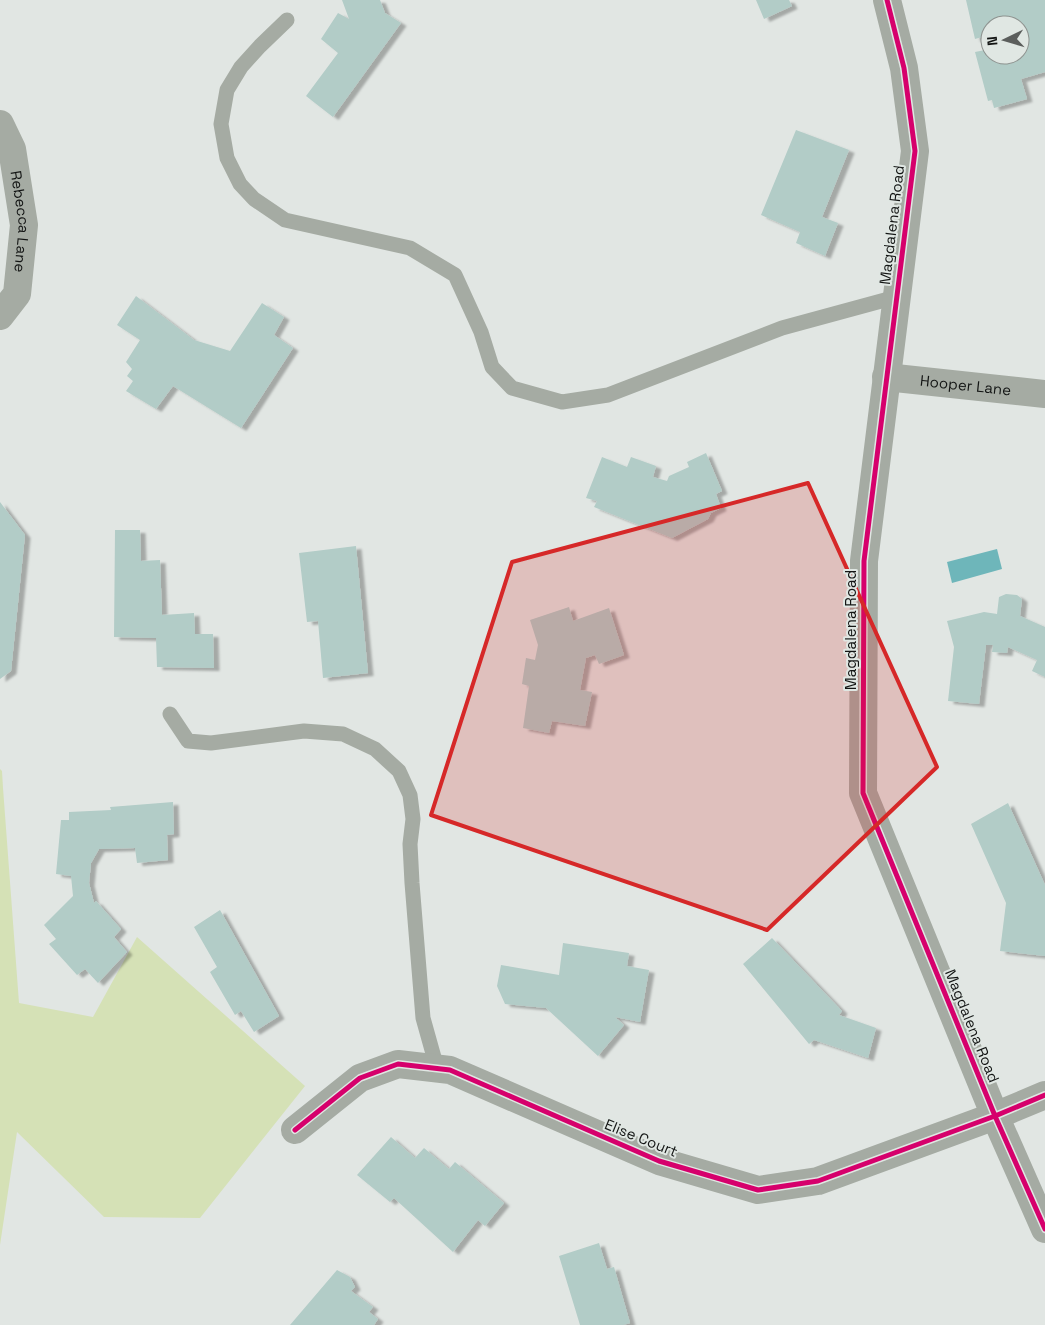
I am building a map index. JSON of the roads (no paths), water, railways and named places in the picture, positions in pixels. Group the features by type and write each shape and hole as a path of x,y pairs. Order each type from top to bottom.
{"street":[{"name":"Magdalena Road","path":"887,0 904,68 915,151 864,561 863,793 995,1116 1045,1228"},
{"name":"Rebecca Lane","path":"0,124 12,149 24,225 17,294 0,316"},
{"name":"Hooper Lane","path":"886,377 1045,394"},
{"name":"Elise Court","path":"295,1130 360,1078 398,1064 437,1068 450,1070 659,1161 758,1190 818,1181 995,1116 1045,1095"}],"lane":[{"path":"288,20 241,67 227,90 221,124 228,158 240,184 254,199 285,220 410,248 455,275 481,332 492,367 512,388 562,402 608,395 782,328 896,297"},
{"path":"170,714 188,741 211,743 304,731 343,734 375,749 399,771 410,795 413,819 410,844 412,883 423,1018 437,1068"}],"water":[{"path":"997,549 1002,569 952,583 947,562"}]}
